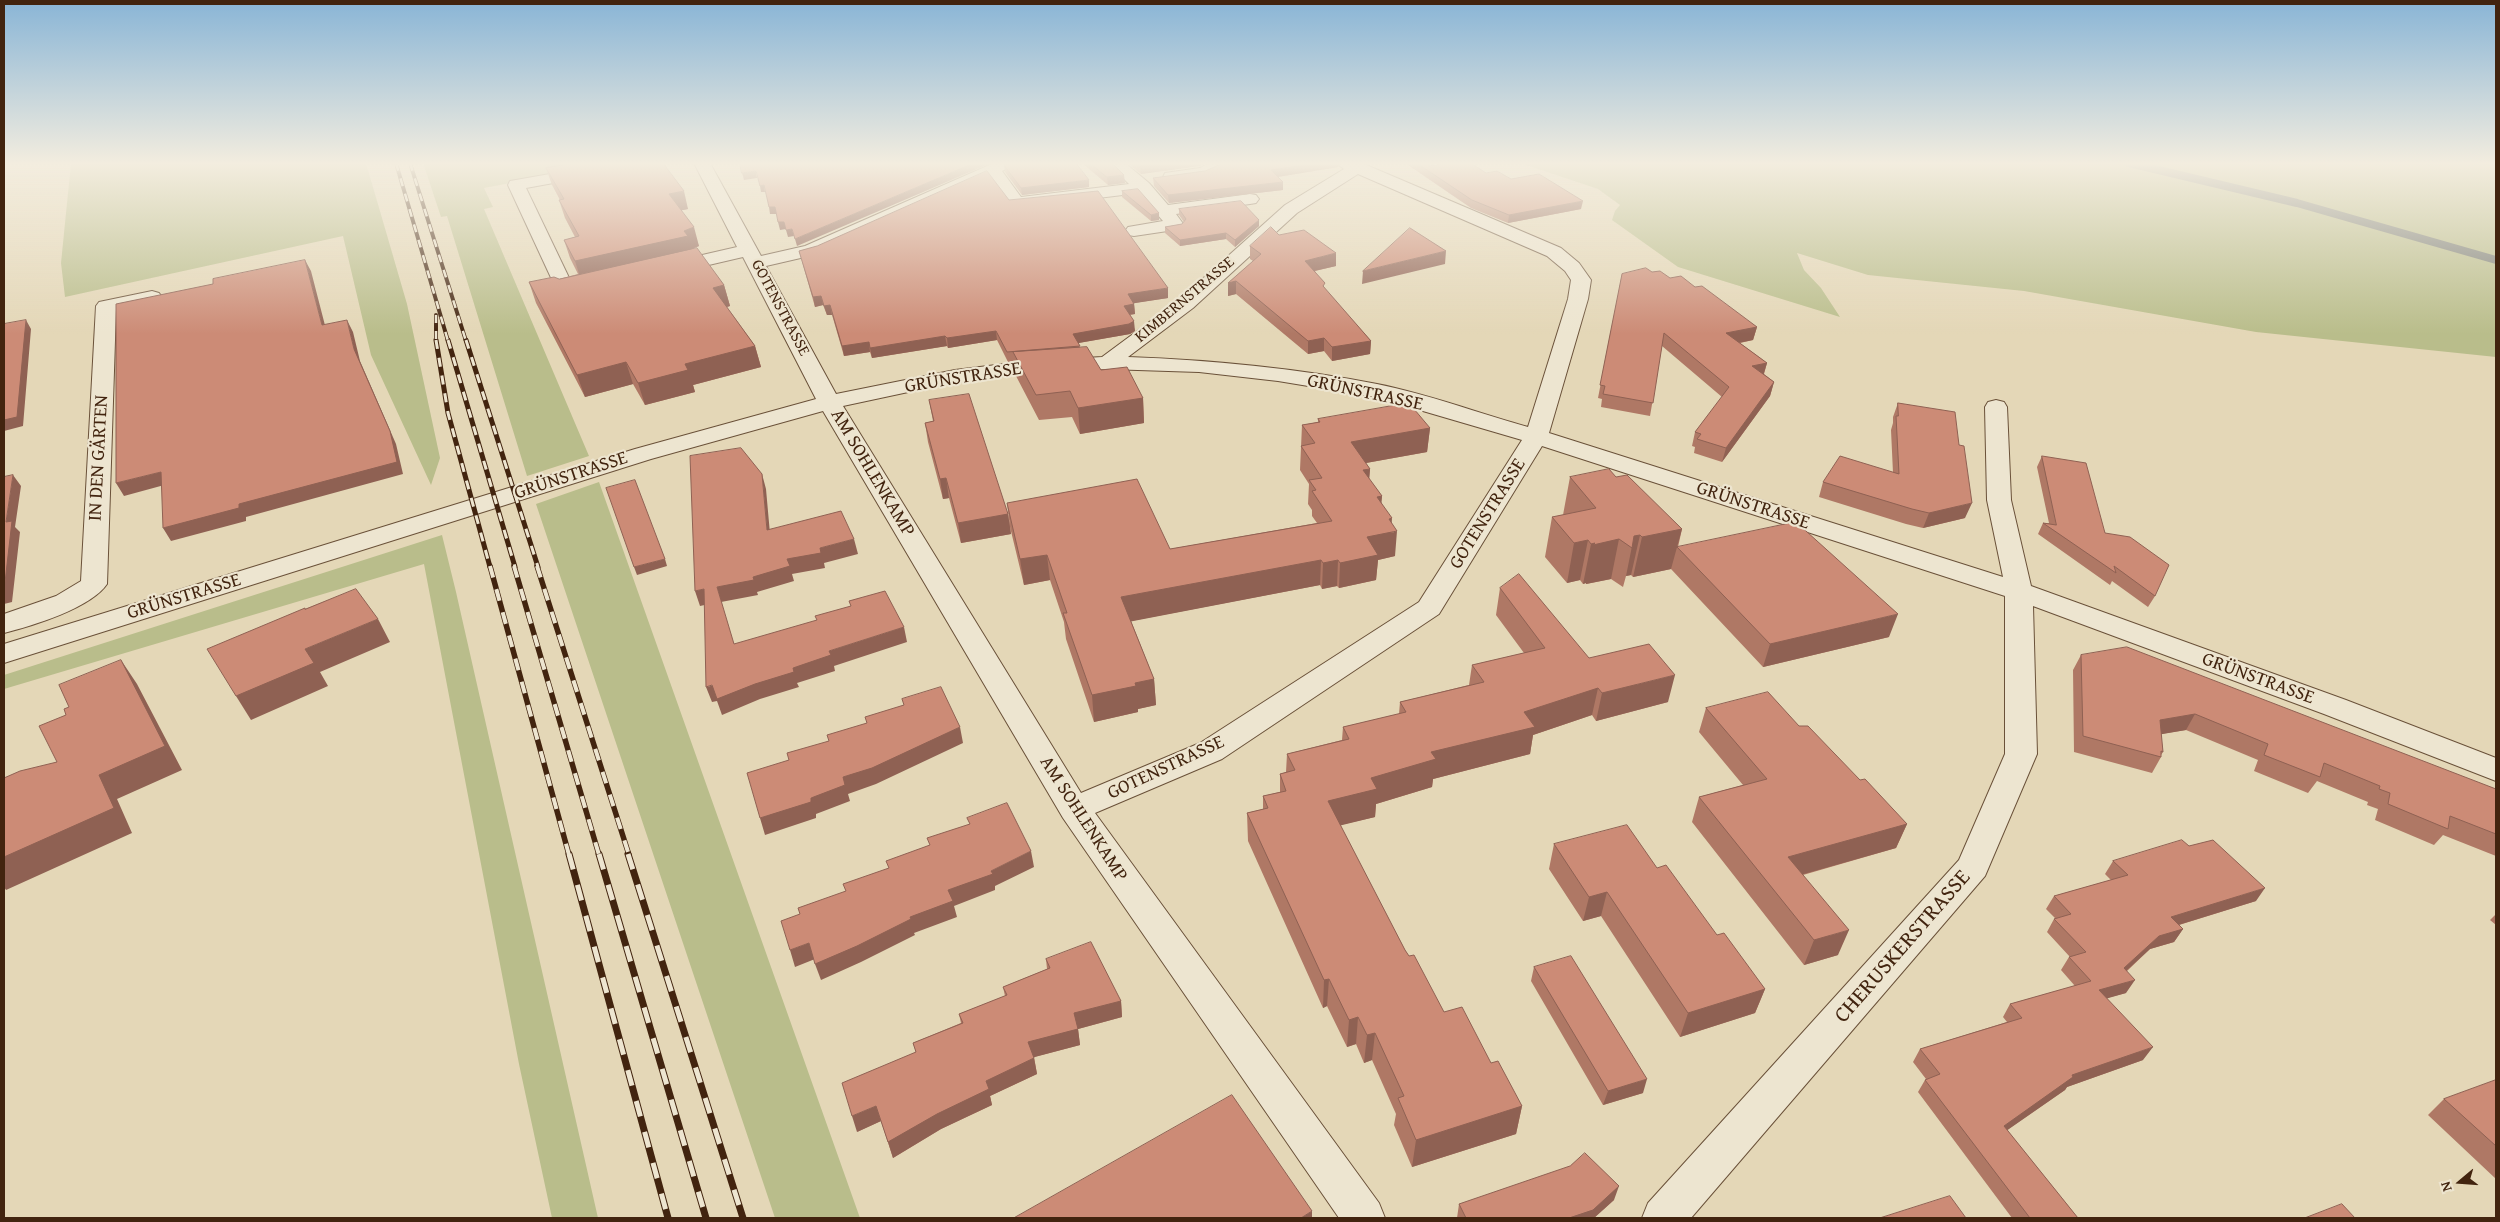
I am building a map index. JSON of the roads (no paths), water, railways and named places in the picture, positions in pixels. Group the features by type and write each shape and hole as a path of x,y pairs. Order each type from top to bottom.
{"street":[{"path":"533,220 566,291 605,282"},
{"name":"GOTENSTRASSE","path":"733,220 829,402"},
{"path":"653,271 812,250 879,220"},
{"path":"1134,231 1175,225 1171,220"},
{"name":"KIMBERNSTRASSE","path":"1107,363 1186,304 1279,220"},
{"name":"GOTENSTRASSE","path":"1074,809 1211,750 1429,608 1536,437 1578,299 1581,280 1572,267 1554,252 1479,220"},
{"name":"IN DEN GÄRTEN","path":"4,624 66,602 94,584 106,306 168,294"},
{"name":"GRÜNSTRASSE","path":"4,654 642,454 829,402 954,376 1021,368 1107,363 1199,366 1287,376 1378,391 1536,437 2019,591 2335,707 2496,770"},
{"name":"AM SOHLENKAMP","path":"829,402 1074,809 1364,1218"},
{"path":"1996,407 1999,500 2019,591"},
{"name":"CHERUSKERSTRASSE","path":"1663,1218 1973,868 2021,754 2019,591"}],"waterway":[{"path":"2356,220 2496,260"}],"railway":[{"path":"413,220 448,341"},
{"path":"428,220 466,341"},
{"path":"436,315 436,340"},
{"path":"436,340 448,413 490,567"},
{"path":"448,340 515,567"},
{"path":"466,340 538,567"},
{"path":"490,566 569,855"},
{"path":"514,566 599,855"},
{"path":"537,566 629,855"},
{"path":"569,854 668,1218"},
{"path":"599,854 706,1218"},
{"path":"628,854 743,1218"}]}
